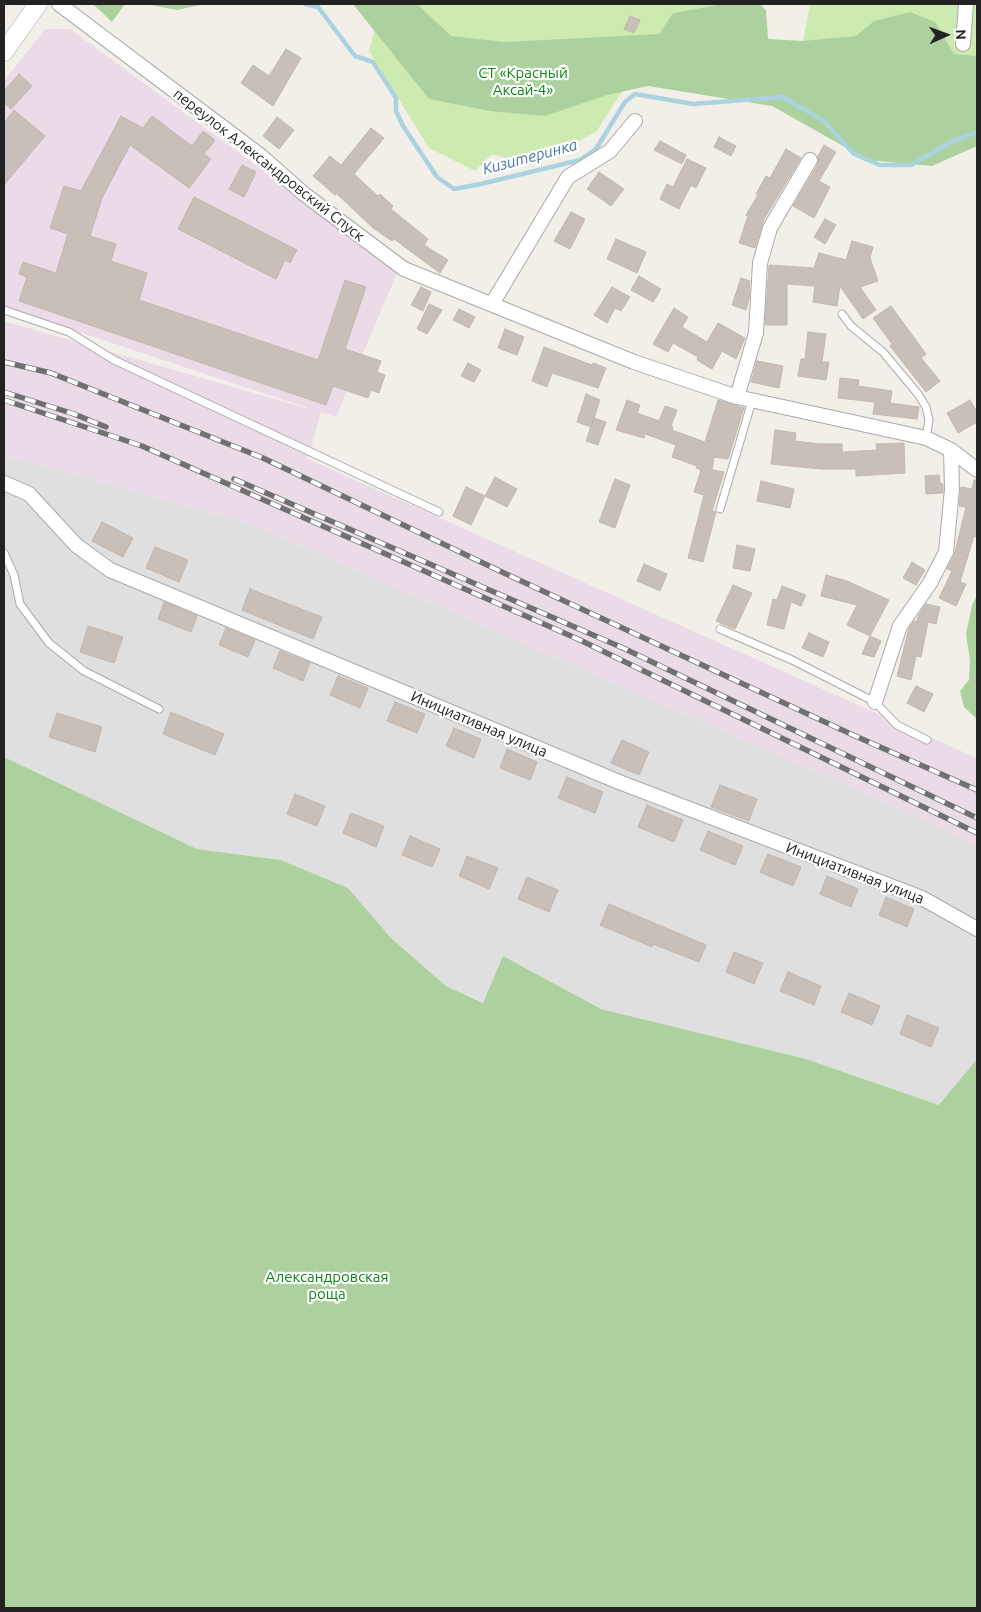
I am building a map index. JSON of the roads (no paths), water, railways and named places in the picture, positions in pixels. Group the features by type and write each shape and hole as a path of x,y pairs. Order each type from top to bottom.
{"street":[{"path":"4,52 38,4"},
{"name":"переулок Александровский Спуск","path":"58,4 262,156 304,194 404,269 634,362 737,397 926,438 951,450 977,470"},
{"path":"963,44 966,4"},
{"path":"492,304 568,177 610,151 634,122"},
{"path":"737,397 756,334 760,263 770,228 810,160"},
{"path":"875,702 900,626 930,583 946,552 952,489 951,450"},
{"name":"Инициативная улица","path":"4,483 29,494 76,546 110,570 619,782 922,898 977,928"}],"lane":[{"path":"4,310 69,332 114,360 439,512"},
{"path":"842,314 852,326 882,352 918,394 926,407 929,420 926,438"},
{"path":"720,509 752,401"},
{"path":"4,553 14,575 20,604 49,643 84,671 159,709"},
{"path":"720,629 792,660 875,702 897,725 927,740"}],"waterway":[{"name":"Кизитеринка","path":"305,4 318,7 355,56 373,62 396,98 396,111 403,126 437,177 454,189 580,160 596,149 625,102 635,94 693,104 783,97 824,121 854,154 880,165 911,165 953,141 977,132"}],"railway":[{"path":"4,362 51,373 263,458 504,573 853,735 977,790"},
{"path":"4,392 74,414 106,427"},
{"path":"4,400 142,446 580,640 977,833"},
{"path":"234,479 623,648 977,818"}],"park label":[{"name":"СТ «Красный Аксай-4»","path":"523,82"},
{"name":"Александровская роща","path":"327,1286"}]}
